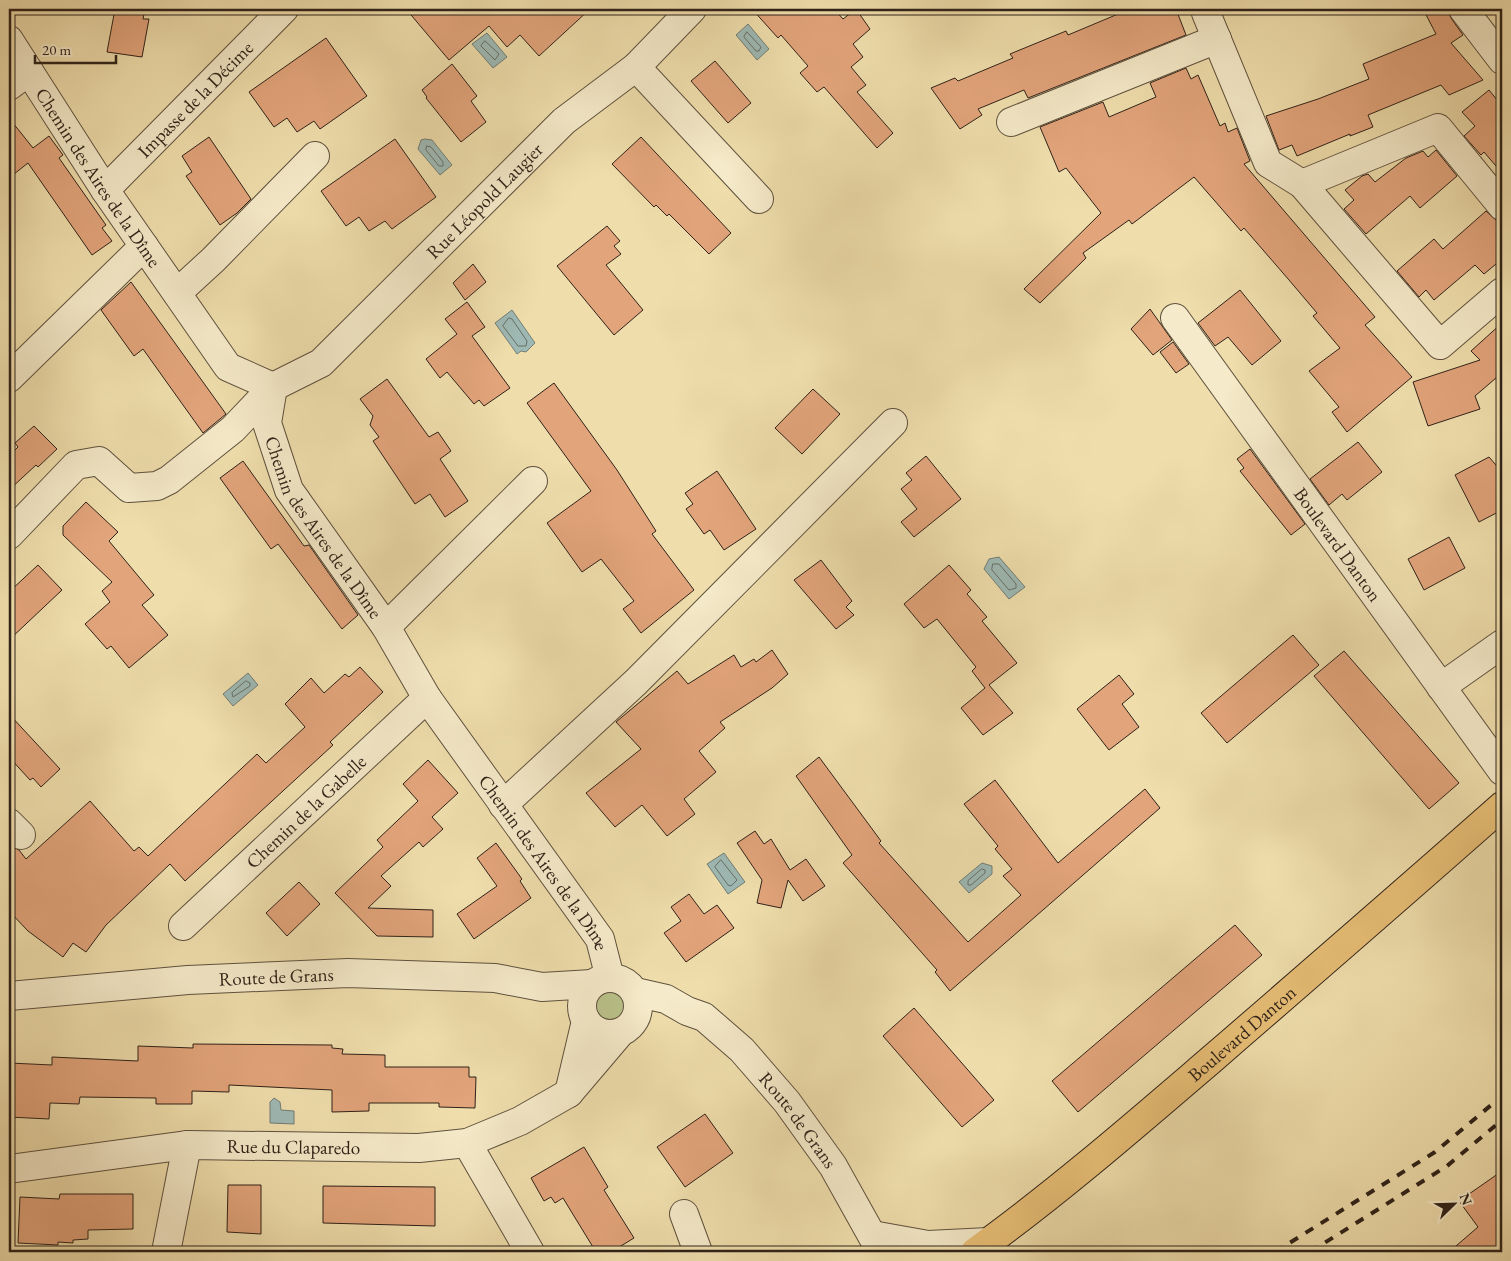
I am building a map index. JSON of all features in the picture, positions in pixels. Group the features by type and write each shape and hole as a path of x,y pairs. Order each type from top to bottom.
{"main road":[{"name":"Boulevard Danton","path":"982,1247 1050,1196 1115,1143 1430,871 1502,806"}],"street":[{"name":"Impasse de la Décime","path":"105,190 284,9"},
{"name":"Rue Léopold Laugier","path":"273,387 321,364 564,121 636,67 692,9"},
{"path":"1207,9 1206,13 1216,39 1268,163 1302,184 1440,345 1502,292"},
{"path":"1463,9 1502,60"},
{"path":"1012,122 1216,39"},
{"name":"Chemin des Aires de la Dîme","path":"9,40 19,78 105,190 228,367 273,387 267,423 289,490 386,627 427,698 600,939 601,981"},
{"path":"636,67 760,199"},
{"path":"1302,184 1438,128 1502,206"},
{"path":"177,293 214,260 315,156"},
{"path":"9,378 144,246"},
{"name":"Boulevard Danton","path":"1175,318 1502,771"},
{"path":"9,535 76,465 99,461 129,488 157,486 169,480 233,429 273,387"},
{"path":"503,805 636,682 893,423"},
{"path":"386,627 533,481"},
{"path":"1442,687 1502,644"},
{"name":"Chemin de la Gabelle","path":"183,926 427,698"},
{"name":"Route de Grans","path":"9,996 188,980 348,973 495,978 542,987 601,981"},
{"path":"569,1093 584,1016 585,992 601,981 620,979 635,992 639,1001 628,1027"},
{"name":"Route de Grans","path":"542,987 584,1016"},
{"name":"Route de Grans","path":"635,992 666,999 687,1011 704,1016 742,1050 787,1102 833,1166 877,1244"},
{"path":"584,1016 592,1028 601,1034 687,1011"},
{"name":"Rue du Claparedo","path":"9,1169 187,1144 419,1148 467,1143 520,1122 569,1093 628,1027"},
{"path":"467,1143 530,1252"},
{"path":"166,1252 187,1144"},
{"path":"684,1214 698,1252"},
{"path":"877,1244 982,1247"}],"green space":[{"path":"608,988 615,989 621,993 625,999 625,1013 621,1019 615,1023 608,1024 601,1023 595,1019 591,1013 590,1006 591,999 595,993 601,989"}],"water":[{"path":"748,24 769,49 757,60 736,35"},
{"path":"487,33 507,57 493,68 472,44"},
{"path":"421,140 432,140 452,165 440,175 418,149"},
{"path":"512,310 535,343 526,352 521,351 517,354 495,323"},
{"path":"999,557 1025,587 1009,599 984,569 989,559"},
{"path":"248,673 258,685 233,706 223,694"},
{"path":"724,853 745,882 728,894 707,864"},
{"path":"982,863 992,866 992,874 969,893 959,882"},
{"path":"274,1098 280,1102 281,1110 294,1111 294,1124 270,1123 270,1102"}],"building":[{"path":"115,9 145,9 143,19 149,19 142,57 107,52"},
{"path":"406,9 590,9 539,56 520,35 507,47 489,26 449,60"},
{"path":"752,9 834,9 843,19 856,9 870,29 853,44 863,57 851,67 866,85 857,92 893,133 877,148 824,87 817,92 800,73 808,66 781,35 778,38"},
{"path":"1130,9 1176,9 1186,35 1028,98 1024,90 978,109 982,115 960,129 931,88 955,78 958,81 1013,58 1010,54 1066,31 1068,35"},
{"path":"1423,9 1447,9 1463,35 1451,43 1483,80 1449,95 1441,85 1368,115 1373,127 1350,136 1350,134 1297,156 1292,145 1279,150 1266,116 1318,99 1369,79 1363,64 1436,34"},
{"path":"326,38 367,96 320,129 314,121 297,132 287,118 274,127 249,92"},
{"path":"715,61 751,103 728,123 691,81"},
{"path":"452,64 477,96 471,101 486,122 461,142 426,98 422,90"},
{"path":"1186,68 1191,79 1198,75 1220,126 1225,123 1228,132 1237,128 1250,161 1244,164 1375,317 1365,325 1412,377 1347,432 1332,412 1339,407 1309,371 1340,348 1313,316 1317,313 1289,280 1244,228 1241,231 1194,177 1132,224 1129,220 1083,253 1086,258 1040,303 1024,289 1101,213 1066,168 1059,172 1040,127 1103,102 1109,117 1156,97 1150,83"},
{"path":"1489,90 1502,106 1502,173 1484,152 1481,155 1464,136 1475,126 1462,112"},
{"path":"9,118 33,148 49,136 63,155 59,158 106,225 102,228 112,241 92,255 28,163 9,178"},
{"path":"209,137 251,199 237,213 220,225 186,176 192,172 182,156"},
{"path":"641,137 731,233 709,254 669,214 667,216 656,205 654,207 612,164"},
{"path":"395,139 436,197 392,229 385,221 369,231 359,217 346,226 321,191"},
{"path":"1436,150 1457,176 1420,208 1410,196 1366,234 1344,209 1354,200 1345,190 1362,176 1368,174 1375,182 1406,158 1423,151 1428,157"},
{"path":"1486,211 1496,220 1502,221 1502,259 1484,274 1475,265 1434,300 1426,290 1419,297 1397,271 1434,239 1443,249"},
{"path":"607,226 620,241 614,246 621,254 606,265 643,310 614,335 557,266"},
{"path":"473,264 486,282 465,300 453,283"},
{"path":"131,282 226,414 203,433 143,349 134,356 101,310"},
{"path":"1240,290 1281,341 1252,365 1228,337 1215,346 1198,323"},
{"path":"467,302 485,327 472,336 510,388 484,406 479,400 474,404 447,372 440,378 426,359 457,334 445,319"},
{"path":"1150,309 1172,340 1153,355 1131,329"},
{"path":"1502,323 1502,384 1496,378 1475,396 1480,409 1428,426 1413,382 1480,360 1471,351"},
{"path":"1173,342 1189,364 1176,373 1160,352"},
{"path":"387,379 429,437 438,432 451,451 440,459 468,501 445,517 430,494 415,504 373,441 379,437 370,425 373,416 360,399"},
{"path":"554,383 617,470 656,531 652,534 694,590 641,633 623,609 634,601 601,559 582,572 547,523 591,491 527,403"},
{"path":"813,389 840,414 802,454 775,428"},
{"path":"34,426 57,449 9,490 9,456 18,447 15,443"},
{"path":"1358,442 1382,472 1347,500 1342,494 1329,505 1310,479"},
{"path":"1250,449 1305,524 1291,535 1240,471 1244,468 1237,459"},
{"path":"926,456 961,499 914,537 901,522 917,509 901,489 912,480 906,473"},
{"path":"1489,457 1502,472 1502,510 1479,522 1455,475"},
{"path":"243,461 304,546 309,545 358,615 342,629 278,544 271,549 220,478"},
{"path":"717,471 756,529 724,550 710,530 704,534 686,509 693,504 685,493"},
{"path":"86,502 118,532 109,541 154,595 142,605 168,635 129,668 111,646 107,649 85,624 110,602 102,591 112,582 63,535 63,526"},
{"path":"1449,537 1465,568 1424,590 1408,559"},
{"path":"821,560 852,601 846,607 854,615 836,629 794,580"},
{"path":"38,565 62,590 9,640 9,592"},
{"path":"949,565 971,590 967,594 987,617 982,621 1017,663 989,685 1013,713 983,735 961,708 985,688 972,671 976,667 937,619 924,628 904,604"},
{"path":"1293,635 1319,665 1227,743 1201,713"},
{"path":"772,650 788,674 772,688 720,722 725,728 699,751 716,772 684,799 695,814 667,836 642,805 615,827 586,793 641,749 616,722 677,671 688,684 734,655 741,667 754,659 756,662"},
{"path":"1344,651 1459,783 1429,809 1314,676"},
{"path":"360,667 383,692 330,742 333,745 185,881 170,864 106,925 86,952 73,943 63,957 28,931 9,911 9,845 19,850 26,859 90,801 134,851 139,847 148,856 257,754 266,763 305,727 285,704 311,678 324,693 345,674 349,677"},
{"path":"1119,675 1134,694 1122,704 1139,727 1109,750 1077,709"},
{"path":"9,714 60,769 41,787 33,778 30,780 9,757"},
{"path":"819,757 881,841 879,843 968,942 1021,895 1003,876 1012,869 995,849 998,846 964,804 995,780 1058,863 1145,789 1160,808 950,991 935,972 937,970 843,863 852,855 796,776"},
{"path":"428,760 458,793 432,817 443,829 423,847 419,842 381,876 391,886 368,908 433,910 433,937 377,936 335,893 383,847 377,840 418,801 403,784"},
{"path":"755,831 764,844 771,839 790,870 806,859 825,886 803,901 788,880 781,908 757,903 762,880 737,843"},
{"path":"496,843 522,879 520,881 531,898 474,939 457,914 497,886 477,858"},
{"path":"299,882 320,904 287,936 266,913"},
{"path":"689,894 704,914 717,905 734,928 686,962 664,933 681,921 671,907"},
{"path":"1235,925 1262,955 1078,1112 1052,1081"},
{"path":"914,1008 994,1100 962,1127 883,1036"},
{"path":"193,1044 332,1045 332,1048 343,1049 342,1054 385,1055 385,1067 469,1067 469,1077 476,1077 475,1108 439,1107 439,1103 369,1103 369,1111 332,1112 332,1090 229,1085 229,1092 192,1091 192,1104 156,1104 156,1098 80,1097 79,1104 50,1103 49,1119 9,1117 9,1063 52,1065 52,1057 138,1061 138,1046 193,1048"},
{"path":"705,1114 733,1153 685,1187 657,1147"},
{"path":"584,1147 608,1187 604,1190 634,1238 611,1252 596,1252 563,1198 555,1203 551,1197 544,1201 531,1178"},
{"path":"1502,1171 1502,1252 1449,1252 1478,1227 1459,1201"},
{"path":"228,1185 261,1185 261,1234 227,1232"},
{"path":"323,1186 435,1187 435,1226 323,1223"},
{"path":"60,1194 133,1194 133,1229 88,1230 88,1239 73,1240 73,1243 58,1242 58,1245 18,1243 20,1197 59,1199"}],"railway":[{"path":"1275,1252 1435,1152 1502,1096"},
{"path":"1310,1252 1447,1166 1502,1120"}]}
